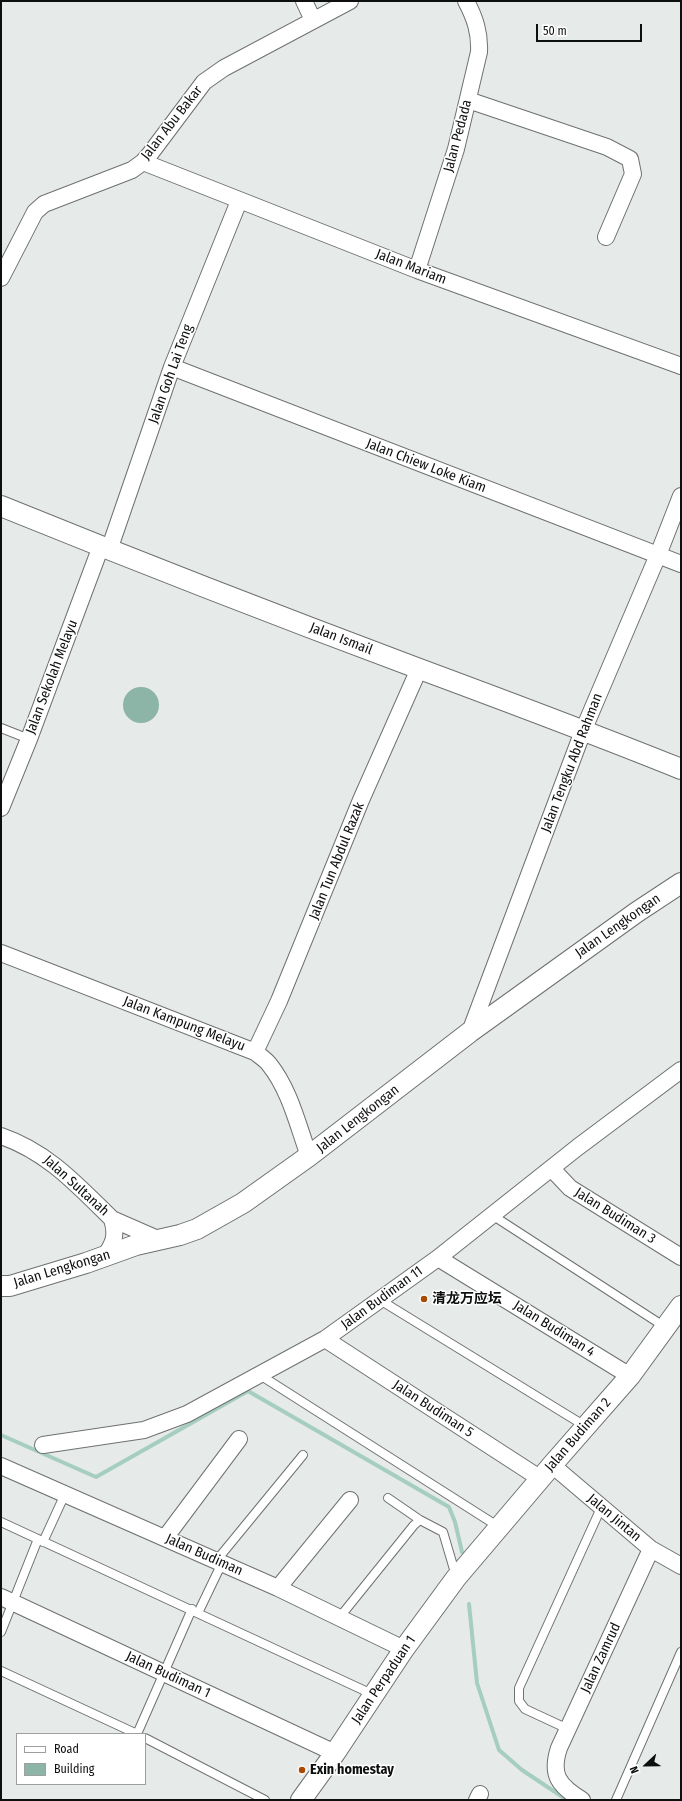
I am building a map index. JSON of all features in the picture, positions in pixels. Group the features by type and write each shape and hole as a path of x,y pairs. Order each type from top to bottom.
{"street":[{"path":"304,1 313,20"},
{"name":"Jalan Abu Bakar","path":"1,278 35,212 44,204 120,175 142,162 204,82 224,68 350,1"},
{"name":"Jalan Pedada","path":"417,270 456,149 479,52 480,38 473,14 466,1"},
{"path":"468,100 607,148 630,159 633,174 606,236"},
{"name":"Jalan Mariam","path":"142,162 417,270 681,366"},
{"name":"Jalan Goh Lai Teng","path":"105,548 172,367 239,201"},
{"name":"Jalan Chiew Loke Kiam","path":"172,367 681,564"},
{"name":"Jalan Tengku Abd Rahman","path":"470,1032 583,731 658,556 681,496"},
{"name":"Jalan Ismail","path":"1,506 105,548 681,769"},
{"name":"Jalan Sekolah Melayu","path":"1,808 4,788 29,739 105,548"},
{"name":"Jalan Tun Abdul Razak","path":"255,1052 280,1001 361,800 418,669"},
{"name":"Jalan Lengkongan","path":"1,1286 10,1286 104,1257 136,1245 160,1240 197,1229 243,1203 309,1156 470,1032 637,912 681,884"},
{"name":"Jalan Kampung Melayu","path":"1,953 255,1052 269,1064 290,1101 309,1156"},
{"name":"Jalan Budiman 11","path":"43,1445 144,1430 187,1414 325,1339 438,1258 552,1169 584,1142 681,1070"},
{"name":"Jalan Sultanah","path":"1,1136 20,1143 54,1164 112,1219 116,1231 115,1240 104,1257"},
{"name":"Jalan Budiman 3","path":"552,1169 570,1188 681,1258"},
{"path":"112,1219 160,1240"},
{"name":"Jalan Budiman 4","path":"438,1258 630,1376"},
{"name":"Jalan Budiman 2","path":"471,1562 546,1472 630,1376 681,1306"},
{"name":"Jalan Budiman 5","path":"325,1339 546,1472"},
{"path":"165,1538 239,1439"},
{"name":"Jalan Budiman","path":"1,1466 278,1588 404,1649"},
{"name":"Jalan Jintan","path":"546,1472 601,1508 651,1549 681,1566"},
{"path":"278,1588 350,1500"},
{"name":"Jalan Zamrud","path":"582,1800 568,1791 559,1780 554,1768 559,1748 651,1549"},
{"name":"Jalan Perpaduan 1","path":"308,1798 335,1753 404,1649 456,1578 471,1562"},
{"name":"Jalan Budiman 1","path":"7,1600 335,1753"}],"lane":[{"path":"1,728 29,739"},
{"path":"492,1215 665,1327"},
{"path":"380,1300 586,1426"},
{"path":"260,1374 500,1528"},
{"path":"137,1733 164,1673 219,1562 303,1455"},
{"path":"1,1632 7,1600 41,1541 65,1494"},
{"path":"388,1498 420,1520 427,1522 443,1532 456,1578"},
{"path":"568,1729 525,1709 519,1701 518,1688 601,1508"},
{"path":"339,1618 414,1525 420,1520"},
{"path":"1,1522 374,1695"},
{"path":"616,1800 681,1652"},
{"path":"1,1670 135,1733"},
{"path":"146,1739 265,1800"}],"building":[{"path":"144,687 154,692 158,698 158,712 154,718 148,722 138,723 128,718 124,712 123,702 128,692 134,688"}],"waterway":[{"path":"1,1435 96,1477 248,1391 449,1507 455,1522 462,1552"},
{"path":"469,1604 477,1683 499,1750 522,1770 567,1800"}],"place":[{"name":"清龙万应坛","path":"424,1299"},
{"name":"Exin homestay","path":"302,1770"}]}
